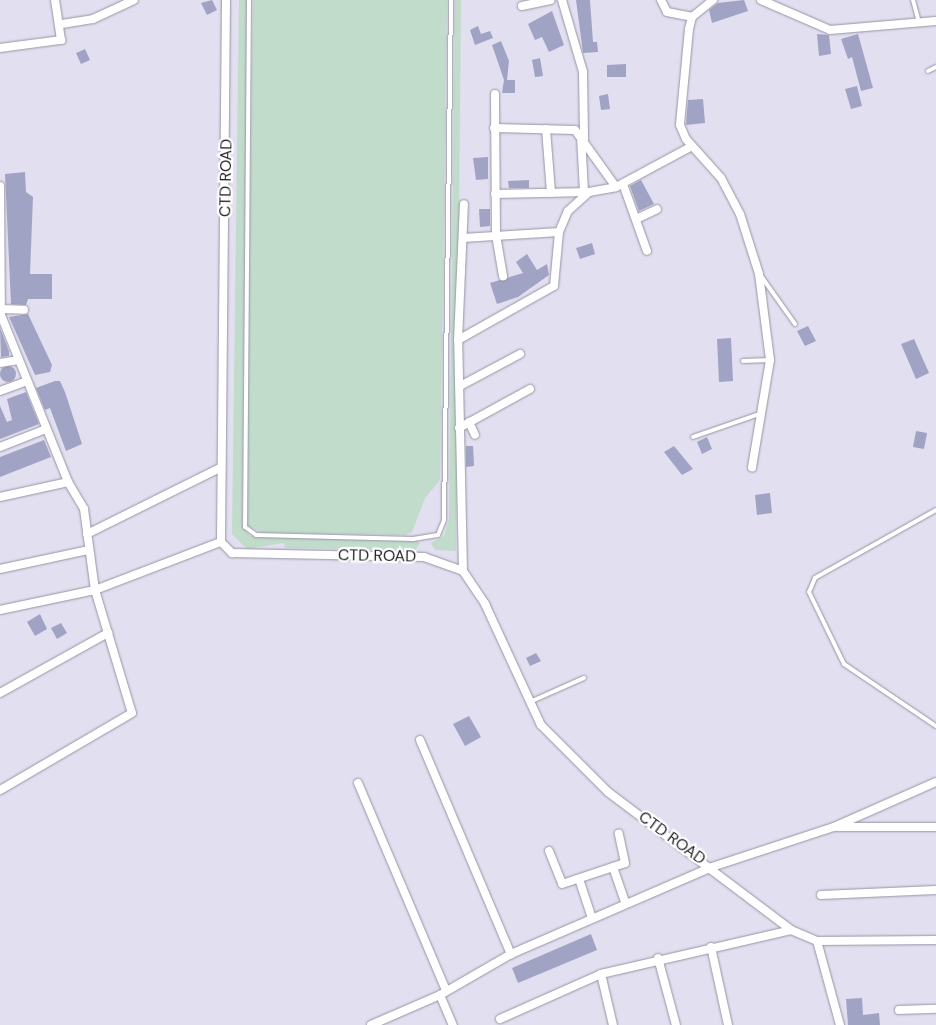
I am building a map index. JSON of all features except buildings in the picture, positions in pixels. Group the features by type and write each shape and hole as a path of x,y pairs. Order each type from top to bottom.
{"street":[{"path":"0,48 61,40 62,24 55,0"},
{"path":"62,24 93,19 134,0"},
{"name":"CTD ROAD","path":"226,0 220,468 221,542 232,553 424,557 463,571 485,604 532,701 541,725 608,792 712,867 791,930 817,941 936,940"},
{"path":"522,6 550,0"},
{"path":"458,340 554,286 560,232 568,210 586,192 582,137 583,72 562,0"},
{"path":"661,0 667,12 692,16 713,0"},
{"path":"761,0 830,30 936,21"},
{"path":"692,16 680,125 692,146 721,178 736,207 759,274 770,360 759,414 752,467"},
{"path":"496,94 494,128 496,235 503,276"},
{"path":"494,128 575,130 620,185 636,219 647,251"},
{"path":"546,129 551,193"},
{"path":"495,194 586,192 620,185 692,146"},
{"path":"0,186 1,313 68,482 84,509 95,590 132,713 0,790"},
{"path":"463,571 458,340 464,204"},
{"path":"636,219 657,209"},
{"path":"462,238 560,232"},
{"path":"1,313 24,310"},
{"path":"460,386 520,354"},
{"path":"0,363 19,360"},
{"path":"0,390 27,381"},
{"path":"459,428 530,389"},
{"path":"469,422 475,435"},
{"path":"0,447 46,429"},
{"path":"88,534 220,468"},
{"path":"0,497 68,482"},
{"path":"0,610 95,590 221,542"},
{"path":"0,569 90,550"},
{"path":"0,693 108,633"},
{"path":"420,740 511,954"},
{"path":"372,1025 442,992 511,954 592,918 712,867 834,827 936,782"},
{"path":"358,784 454,1025"},
{"path":"834,827 936,827"},
{"path":"549,851 558,883 578,879 613,868 626,861 619,834"},
{"path":"613,868 626,904"},
{"path":"578,879 592,918"},
{"path":"820,895 936,890"},
{"path":"500,1019 601,974 658,958 791,930"},
{"path":"817,941 840,1025"},
{"path":"711,947 728,1025"},
{"path":"658,958 676,1025"},
{"path":"601,974 614,1025"},
{"path":"899,1010 936,1009"}],"lane":[{"path":"249,0 245,527 256,535 426,541 441,532 444,520 451,0"},
{"path":"913,0 919,23"},
{"path":"928,71 936,67"},
{"path":"759,274 795,324"},
{"path":"744,360 770,360"},
{"path":"693,437 759,414"},
{"path":"936,510 814,578 809,592 844,664 936,726"},
{"path":"532,701 584,678"}],"green space":[{"path":"239,0 247,0 242,525 250,536 415,540 420,543 415,550 285,548 284,543 247,549 232,534"},
{"path":"253,0 447,0 440,480 425,498 412,532 405,535 263,533 246,525"},
{"path":"455,0 461,0 456,551 435,550 431,543 444,536 449,519"}]}
